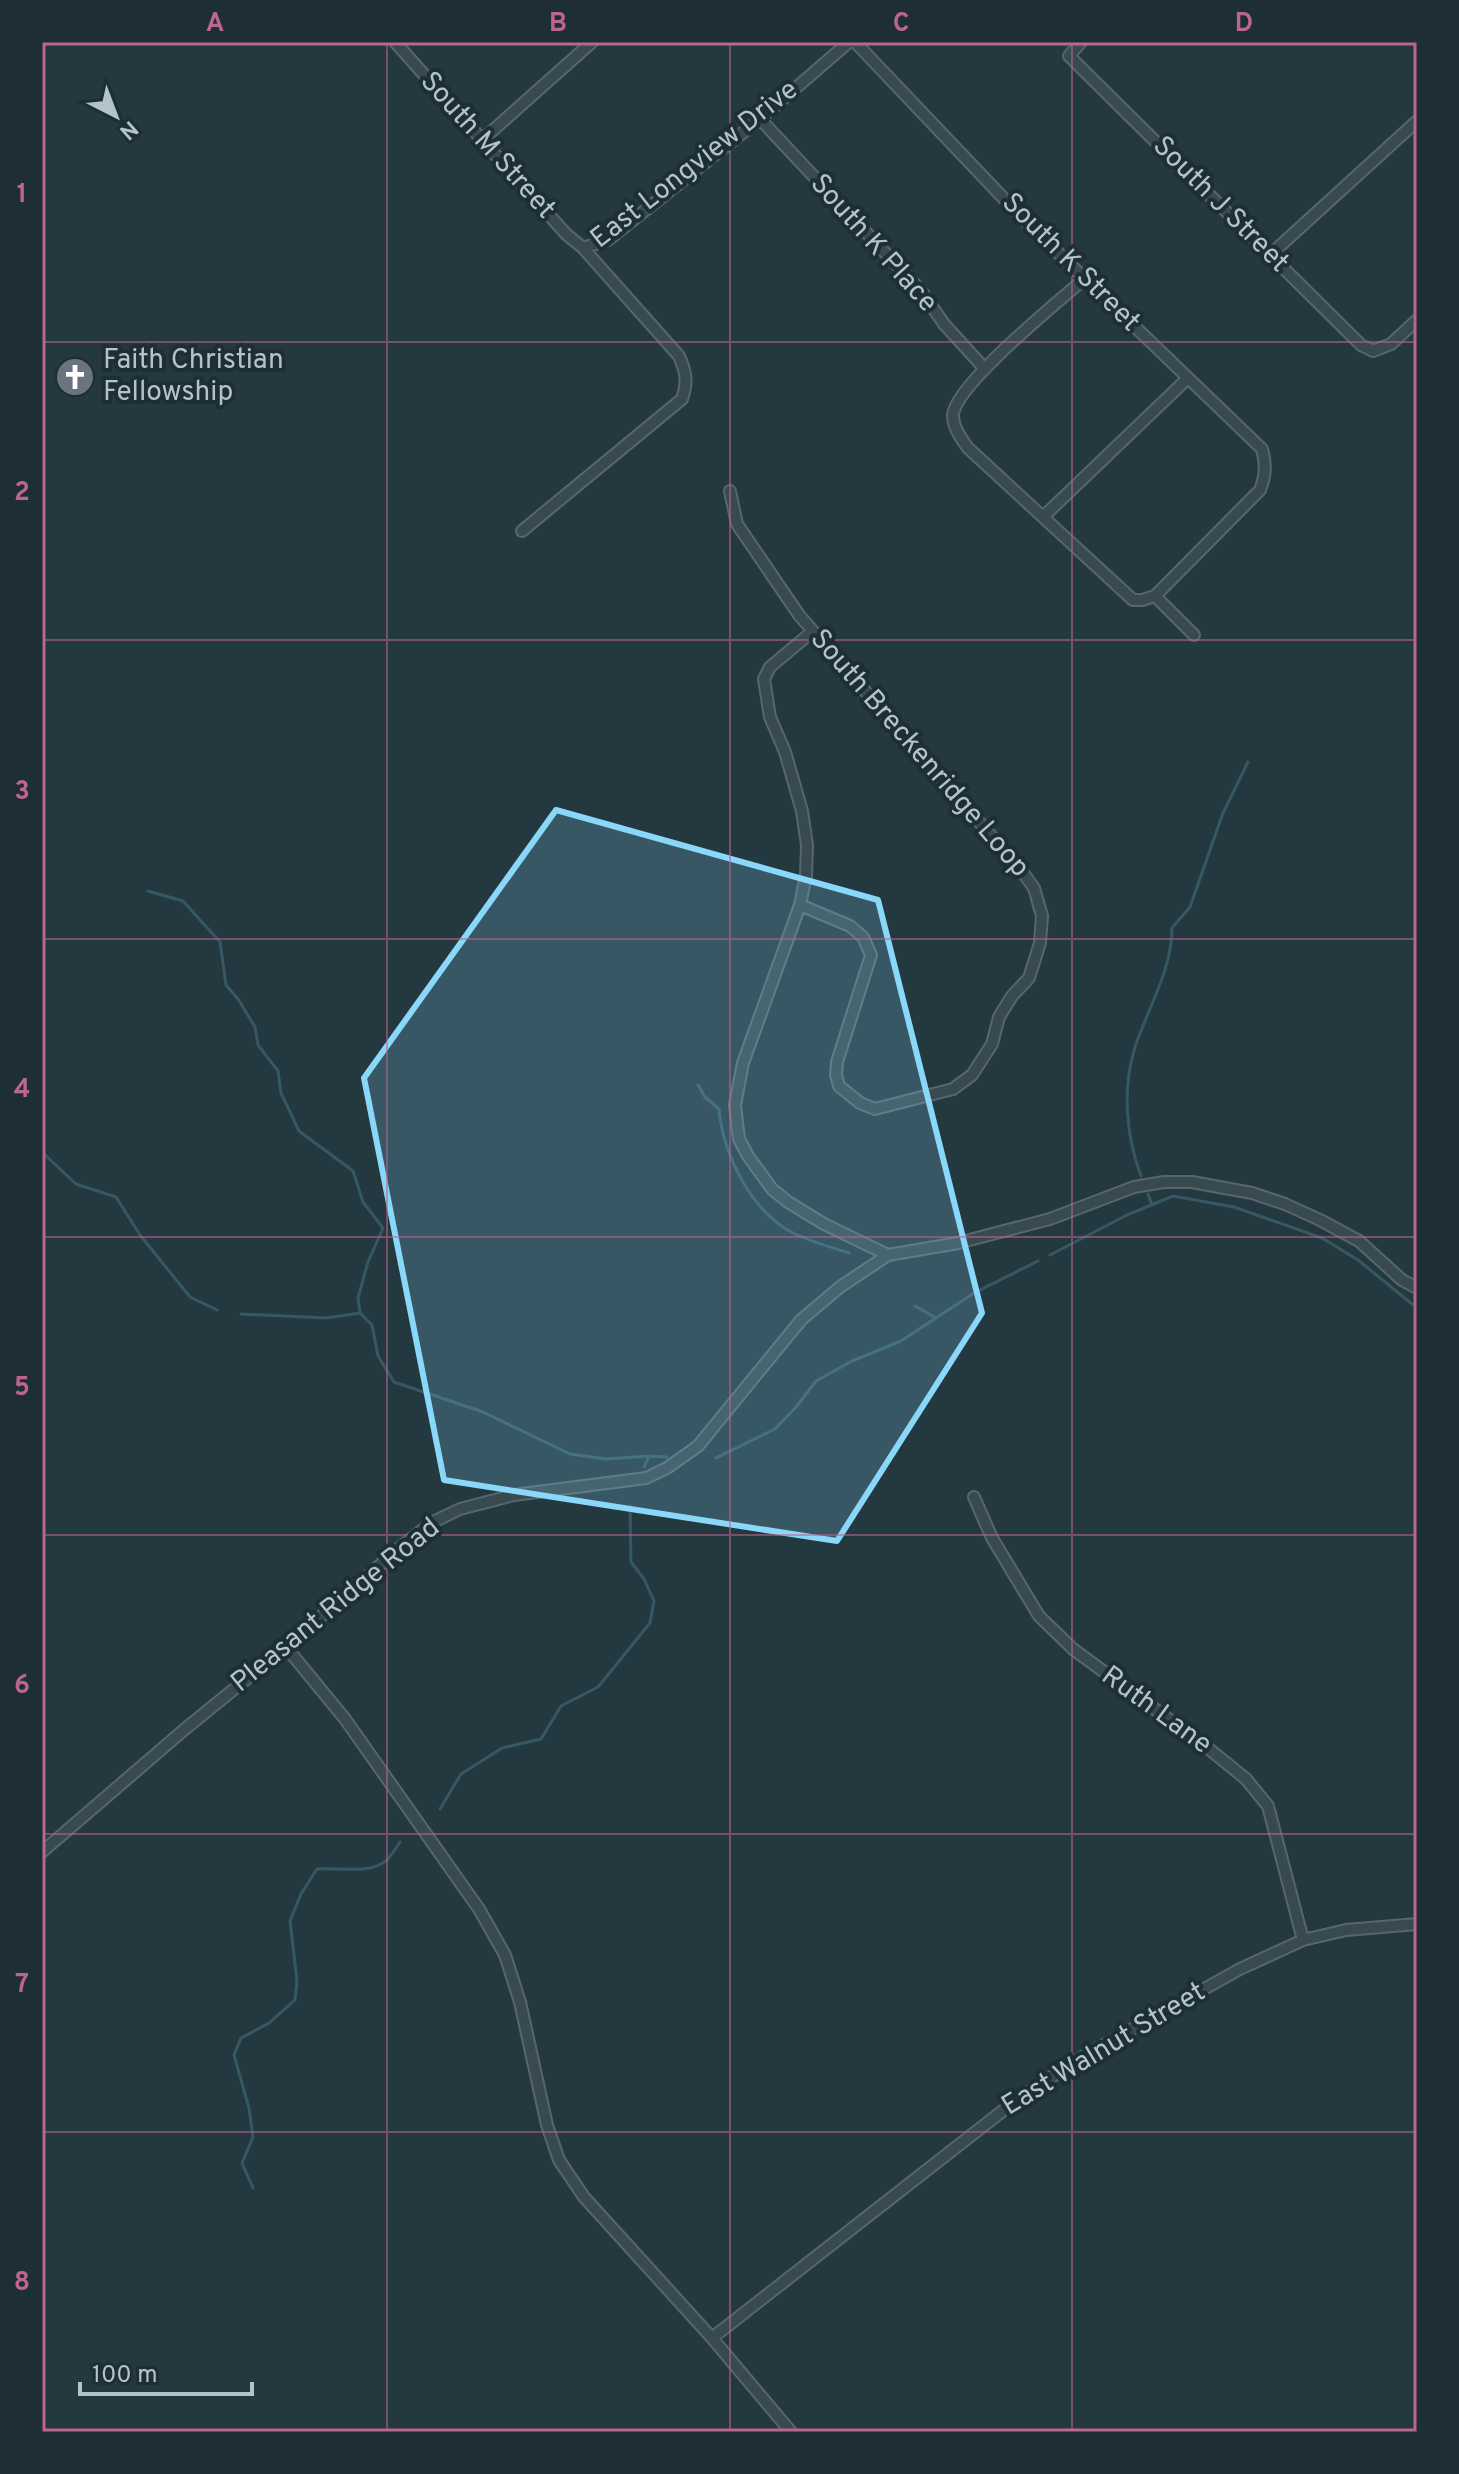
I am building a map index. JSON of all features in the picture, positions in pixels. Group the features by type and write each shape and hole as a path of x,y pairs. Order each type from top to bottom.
{"street":[{"name":"South M Street","path":"395,42 566,234 583,248"},
{"path":"482,140 592,42"},
{"name":"East Longview Drive","path":"522,531 670,410 682,399 686,387 687,373 679,356 583,248 608,240 852,42"},
{"name":"South K Street","path":"852,42 1027,223 1262,449 1266,463 1260,490 1155,596"},
{"name":"South J Street","path":"1081,42 1069,56 1361,345 1373,351 1391,344 1417,320"},
{"name":"South K Place","path":"760,119 922,292 944,324 985,369"},
{"path":"1270,255 1417,121"},
{"path":"1084,279 985,369 960,396 953,414 955,428 968,448 1133,600 1155,596 1194,635"},
{"path":"1044,516 1188,378"},
{"name":"South Breckenridge Loop","path":"730,491 737,524 775,582 813,631 1034,888 1042,916 1040,943 1029,978 1012,996 999,1017 992,1044 972,1075 953,1089 875,1109 860,1103 839,1086 836,1075 837,1062 871,955 863,937 850,926 800,905"},
{"path":"813,631 770,667 764,679 770,717 785,752 802,811 807,845 806,875 800,905 743,1063 735,1105 739,1139 772,1189 788,1202 824,1224 888,1255"},
{"name":"Pleasant Ridge Road","path":"42,1852 433,1522 460,1509 514,1495 646,1478 667,1468 698,1446 801,1320 840,1287 888,1255 958,1243 1050,1219 1134,1187 1164,1182 1192,1182 1252,1193 1320,1220 1359,1241 1402,1280 1417,1288"},
{"name":"Ruth Lane","path":"974,1497 992,1538 1039,1616 1073,1649 1246,1779 1268,1806 1303,1940"},
{"path":"286,1647 345,1719 479,1909 505,1955 520,2002 547,2125 559,2160 584,2197 712,2338 791,2432"},
{"name":"East Walnut Street","path":"712,2338 1019,2098 1084,2056 1240,1969 1303,1940 1346,1930 1417,1924"}],"highlighted area":[{"path":"556,810 878,900 982,1313 837,1541 444,1480 364,1078"}],"waterway":[{"path":"1141,1176 1129,1129 1127,1096 1135,1047 1164,974 1172,928 1190,907 1223,813 1248,762"},
{"path":"148,891 183,901 220,942 226,985 255,1027 258,1045 278,1071 281,1093 299,1131 353,1171 363,1202 383,1228 368,1262 358,1298 360,1313 372,1325 378,1356 394,1382 483,1412 570,1454 606,1459 667,1457"},
{"path":"698,1085 705,1097 719,1109 733,1163 742,1181 766,1212 795,1234 849,1253"},
{"path":"42,1152 76,1184 116,1197 140,1235 190,1297 217,1310"},
{"path":"1148,1194 1152,1205"},
{"path":"1050,1255 1127,1215 1173,1196 1234,1207 1322,1238 1358,1260 1417,1308"},
{"path":"716,1458 775,1429 816,1381 852,1361 901,1341 974,1293 1038,1261"},
{"path":"915,1306 936,1318"},
{"path":"241,1314 326,1318 360,1313"},
{"path":"644,1467 649,1456"},
{"path":"440,1809 461,1774 502,1748 541,1739 561,1706 598,1687 650,1623 654,1601 644,1579 631,1562 630,1506"},
{"path":"253,2188 242,2163 253,2137 249,2108 234,2055 241,2038 269,2023 295,2000 297,1981 290,1921 301,1894 317,1869 376,1866 388,1859 400,1842"}],"place":[{"name":"Faith Christian Fellowship","path":"75,377"}]}
